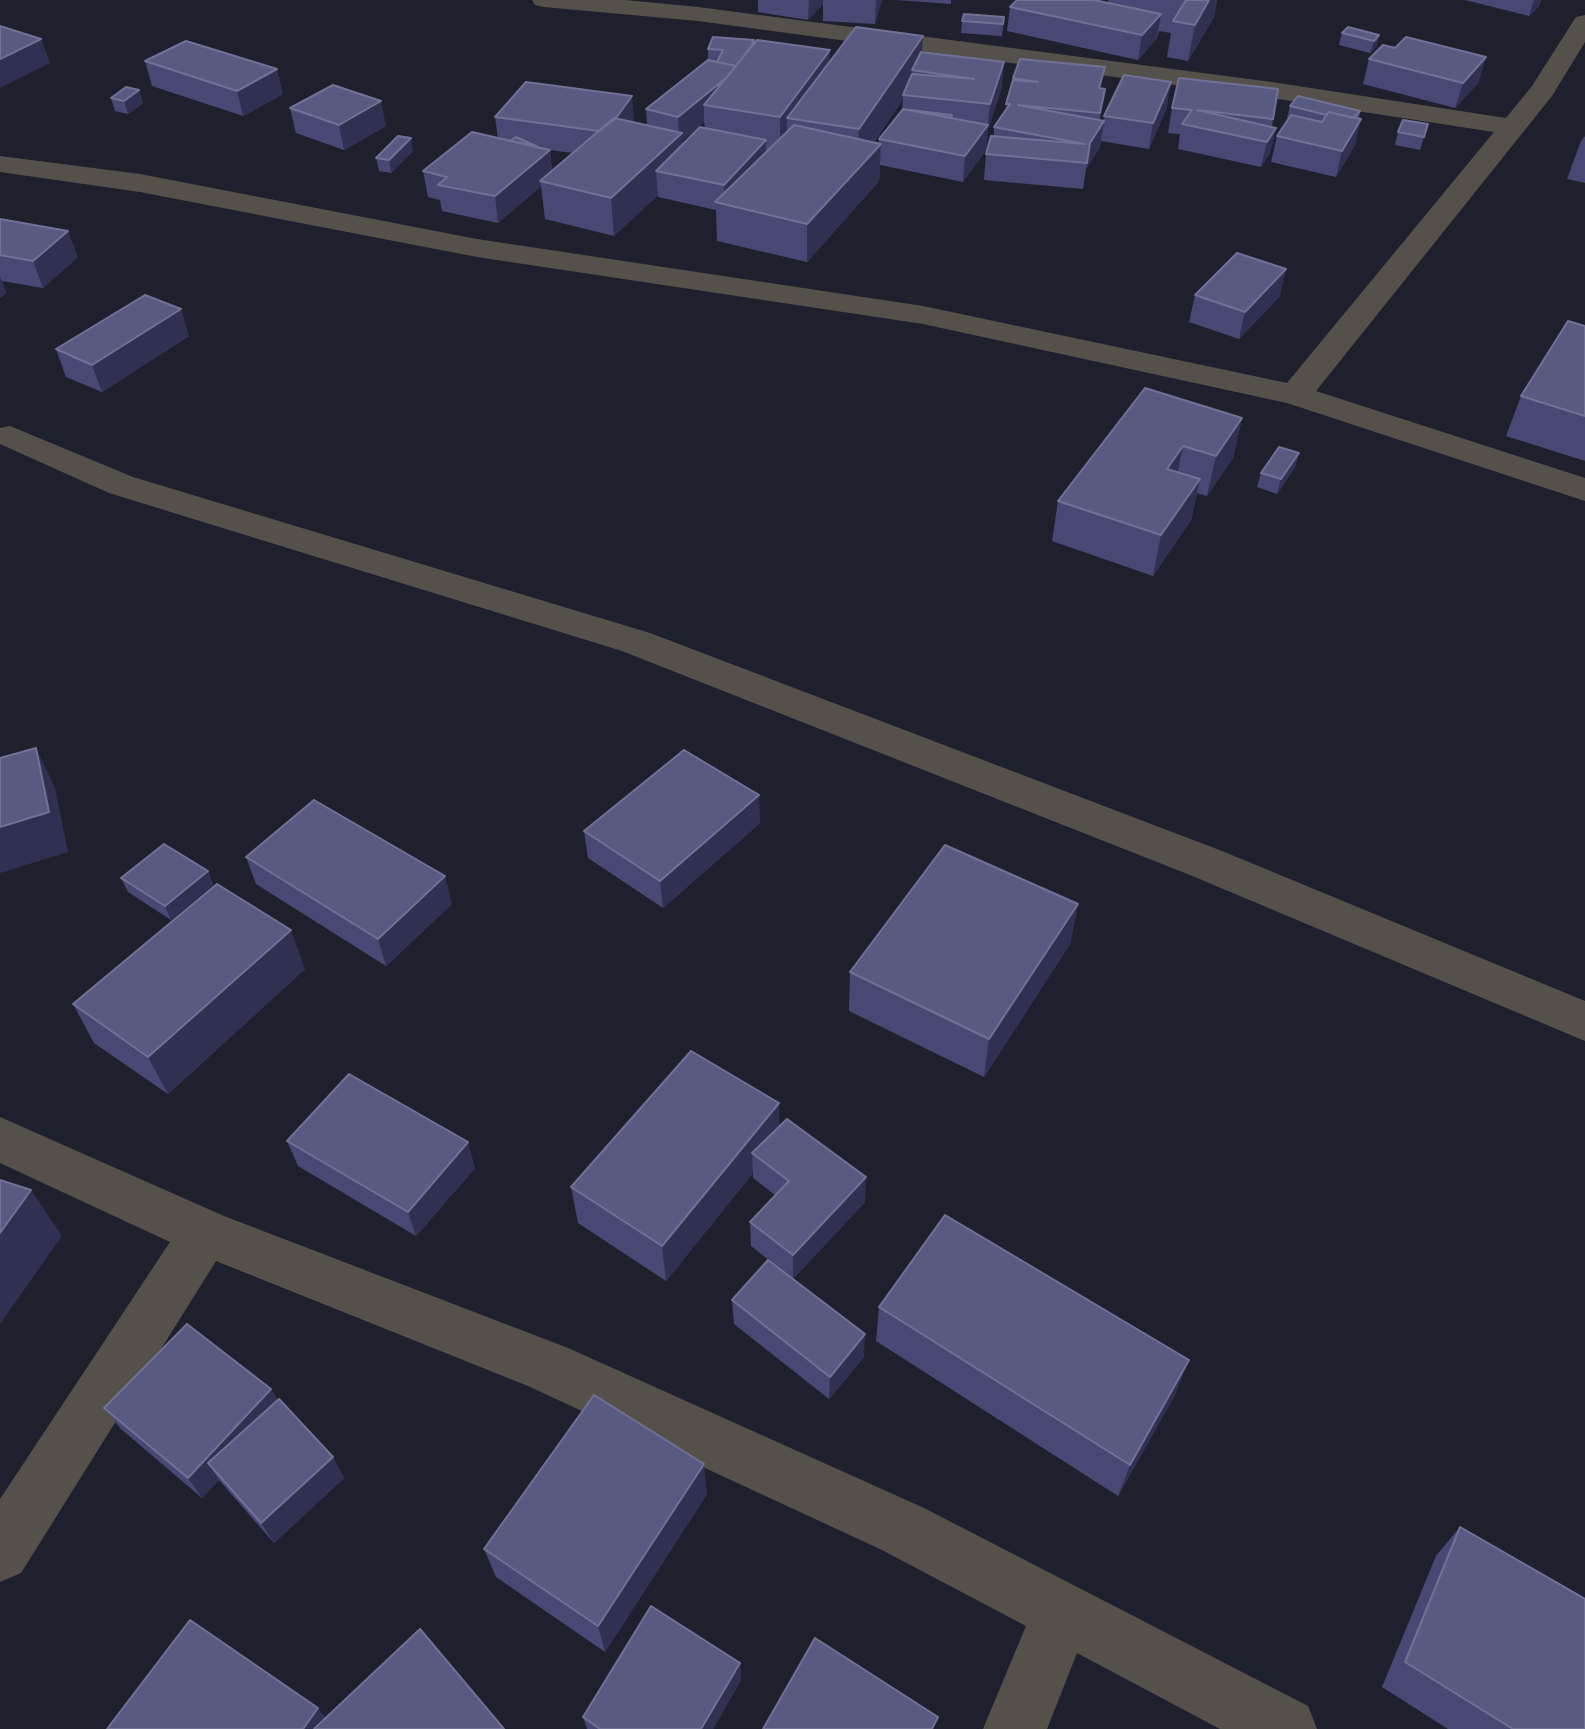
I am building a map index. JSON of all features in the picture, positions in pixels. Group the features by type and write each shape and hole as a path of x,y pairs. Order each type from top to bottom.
{"street":[{"path":"544,0 713,16 1272,90 1512,127"},
{"path":"1295,395 1543,90 1585,22"},
{"path":"0,164 140,183 477,248 923,315 1295,395 1585,490"},
{"path":"10,436 121,485 636,642 1206,863 1585,1022"},
{"path":"0,1139 205,1233 548,1367 903,1529 1285,1729"},
{"path":"0,1552 205,1233"},
{"path":"1015,1729 1062,1612"}],"building":[{"path":"1017,0 1094,0 1161,14 1142,35 1010,7"},
{"path":"1186,0 1209,0 1195,25 1173,21"},
{"path":"964,14 1004,17 1003,24 962,21"},
{"path":"0,26 41,39 0,59"},
{"path":"856,27 923,36 859,129 787,118"},
{"path":"1348,27 1379,35 1374,41 1342,33"},
{"path":"713,37 754,40 736,66 717,62 723,50 708,49"},
{"path":"1406,37 1486,57 1463,83 1369,59 1383,45 1395,48"},
{"path":"757,40 830,50 780,117 704,105"},
{"path":"186,41 277,69 237,91 145,61"},
{"path":"921,52 1004,62 990,104 903,95 912,74 974,79 912,70"},
{"path":"1020,59 1105,67 1099,88 1105,89 1100,113 1018,105 1104,121 1090,143 1087,163 986,154 991,136 1085,144 994,127 1010,104 1006,104 1013,80 1038,82 1013,78"},
{"path":"708,60 736,66 726,78 678,117 646,109"},
{"path":"1124,75 1171,82 1153,123 1104,116"},
{"path":"1179,78 1278,89 1273,119 1197,110 1276,128 1267,142 1182,124 1192,110 1172,108"},
{"path":"526,82 632,96 616,118 599,131 495,117"},
{"path":"333,85 381,101 339,125 290,108"},
{"path":"126,87 139,90 124,101 111,98"},
{"path":"1298,96 1360,111 1354,118 1290,106"},
{"path":"903,109 988,125 965,156 879,139"},
{"path":"911,110 952,115 951,118"},
{"path":"1328,112 1361,119 1342,151 1277,136 1291,115 1322,122"},
{"path":"614,118 682,133 611,198 540,181"},
{"path":"1403,120 1428,124 1424,137 1398,132"},
{"path":"794,125 881,144 807,224 715,202"},
{"path":"700,127 766,140 724,185 656,171"},
{"path":"472,132 550,150 495,196 438,185 447,177 423,171"},
{"path":"398,136 411,138 389,160 376,158"},
{"path":"516,137 536,146 510,141"},
{"path":"0,219 68,231 33,261 0,255"},
{"path":"1237,253 1286,269 1245,312 1195,295"},
{"path":"145,295 181,309 92,365 56,349"},
{"path":"1568,321 1585,326 1585,416 1521,396"},
{"path":"1145,388 1242,418 1216,456 1183,446 1167,469 1200,479 1161,535 1058,501"},
{"path":"1279,447 1299,453 1281,479 1261,473"},
{"path":"36,748 49,812 0,827 0,758"},
{"path":"684,750 759,795 660,881 584,831"},
{"path":"314,800 445,876 378,939 246,857"},
{"path":"164,844 208,871 165,906 121,878"},
{"path":"945,845 1078,904 989,1039 850,972"},
{"path":"217,884 291,930 148,1057 73,1004"},
{"path":"691,1051 779,1103 662,1246 571,1187"},
{"path":"349,1074 468,1142 408,1212 287,1141"},
{"path":"787,1119 866,1177 793,1255 750,1222 789,1181 752,1153"},
{"path":"0,1180 31,1190 0,1233"},
{"path":"945,1215 1189,1360 1130,1465 879,1307"},
{"path":"768,1260 865,1334 830,1377 732,1300"},
{"path":"187,1324 271,1389 188,1478 104,1408"},
{"path":"594,1395 704,1464 598,1626 484,1549"},
{"path":"279,1399 333,1457 261,1523 208,1463"},
{"path":"1460,1527 1585,1599 1585,1729 1513,1729 1405,1662"},
{"path":"651,1606 740,1663 701,1729 600,1729 583,1717"},
{"path":"190,1620 318,1708 303,1729 107,1729"},
{"path":"420,1629 504,1729 314,1729"},
{"path":"815,1638 938,1717 932,1729 763,1729"}]}
